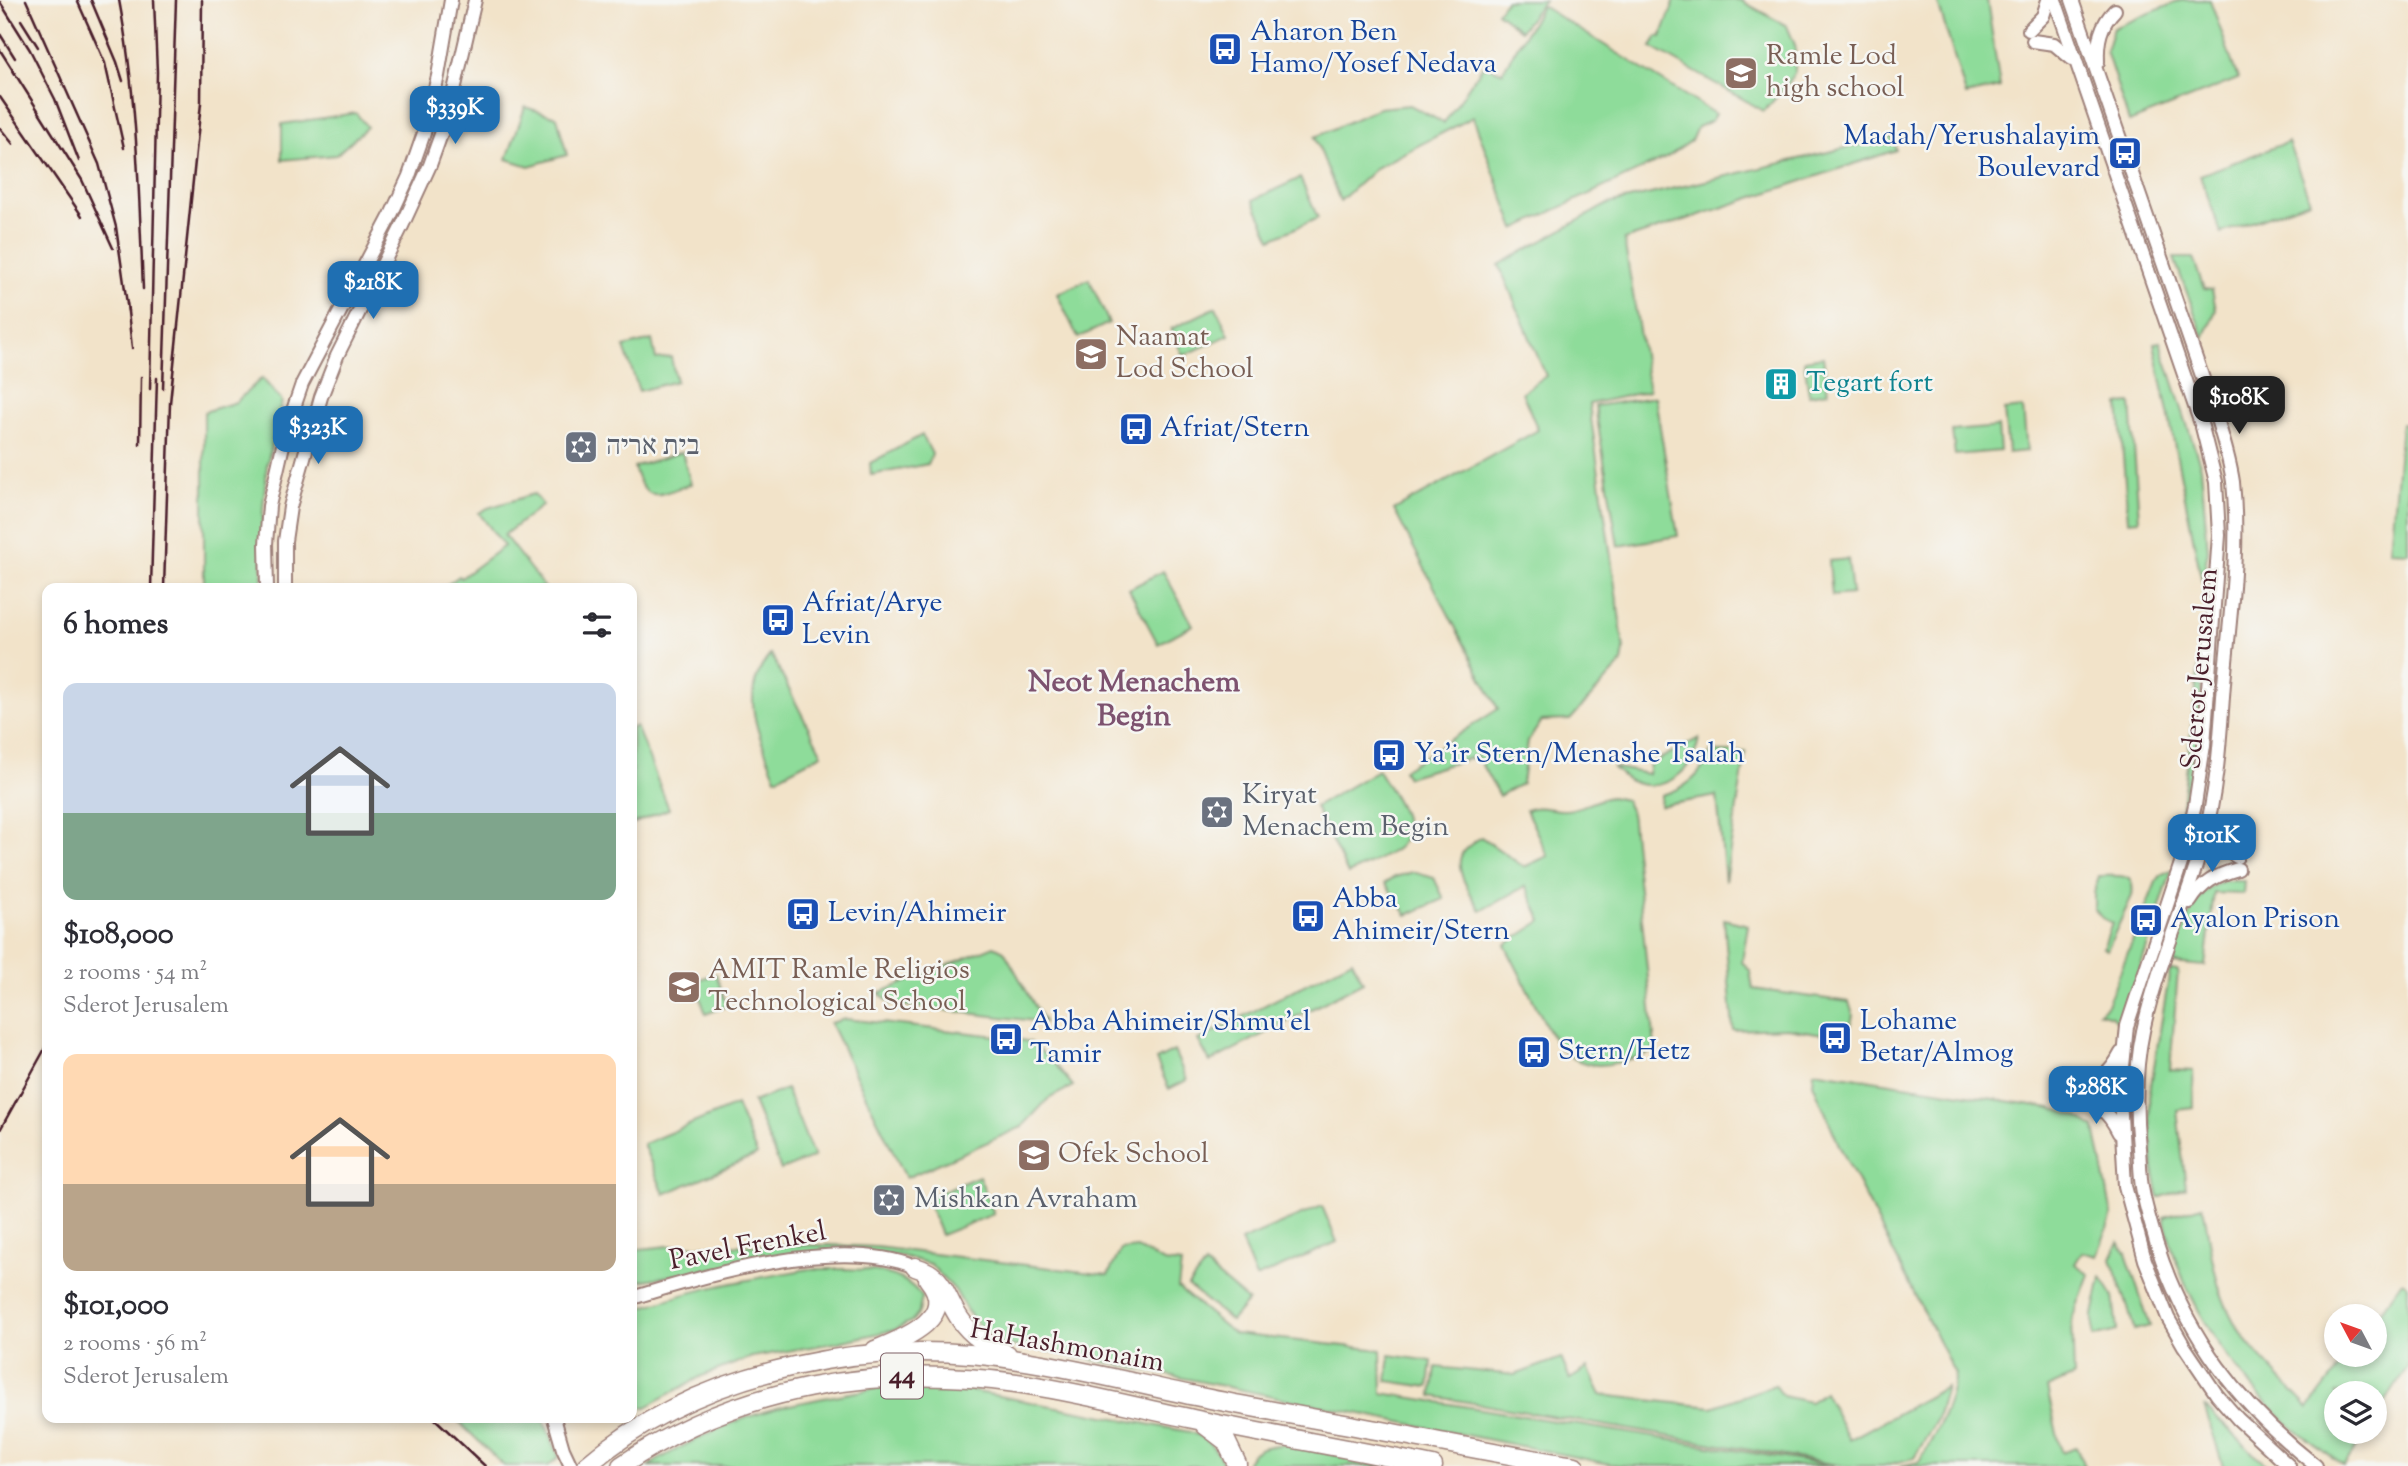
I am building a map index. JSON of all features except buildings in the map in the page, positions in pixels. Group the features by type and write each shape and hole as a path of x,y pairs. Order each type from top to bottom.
{"highway":[{"path":"858,1357 907,1336 933,1316 936,1293 931,1283 915,1267"},
{"path":"915,1267 938,1280 946,1290 956,1314 973,1334 996,1349 1023,1360"},
{"name":"HaHashmonaim","path":"586,1466 612,1443 680,1404 732,1383 788,1368 914,1352 1023,1360 1270,1410 1575,1466"},
{"name":"HaHashmonaim","path":"621,1466 678,1431 739,1405 805,1388 886,1377 948,1377 1020,1383 1265,1433"},
{"path":"1197,1420 1216,1431 1226,1441 1237,1465"},
{"path":"1237,1465 1237,1454 1247,1440 1265,1433"},
{"name":"44","path":"1265,1433 1433,1466"}],"main road":[{"path":"267,583 269,506 287,428 302,384 409,176 439,76 452,0"},
{"path":"285,583 285,541 290,507 321,397 337,356 430,165 449,111 475,0"},
{"path":"2048,0 2043,16 2031,35 2054,44 2076,64"},
{"name":"Sderot Jerusalem","path":"2055,0 2202,427 2211,458 2218,506 2218,565 2201,776 2183,857 2135,998 2124,1046 2120,1097 2125,1186 2148,1270 2168,1318 2217,1395 2256,1437 2289,1466"},
{"name":"Sderot Jerusalem","path":"2073,0 2218,422 2232,479 2235,566 2220,757 2209,818 2191,886 2151,1003 2140,1054 2137,1123 2144,1200 2160,1255 2175,1293 2213,1362 2250,1408 2316,1466"},
{"path":"2098,73 2101,32 2106,20 2115,10"},
{"path":"2179,920 2203,885 2238,863 2212,837 2209,818"},
{"path":"2077,1081 2102,1077 2114,1065 2124,1046"},
{"path":"2073,1095 2106,1111 2120,1135 2123,1154"},
{"name":"Pavel Frenkel","path":"637,1297 734,1271 811,1257 852,1254 876,1256 915,1267"},
{"path":"555,1423 571,1466"}],"green space":[{"path":"1506,0 1544,0 1521,30 1497,12"},
{"path":"1675,0 1740,0 1787,26 1795,45 1795,71 1789,83 1764,111 1651,47 1658,36 1661,37"},
{"path":"1937,0 1987,0 2000,87 1966,95"},
{"path":"2182,0 2210,0 2238,79 2129,122 2106,51 2113,28"},
{"path":"1542,6 1715,114 1711,121 1697,127 1691,141 1666,158 1515,229 1473,117 1377,167 1340,201 1315,137 1379,108 1410,105 1444,123 1483,66 1502,72"},
{"path":"525,107 557,117 567,155 529,166 507,159"},
{"path":"356,113 367,127 336,155 282,160 282,124"},
{"path":"1892,137 1896,150 1624,240 1649,391 1589,404 1624,649 1622,663 1570,720 1542,721 1528,741 1522,783 1499,796 1477,756 1407,777 1403,770 1498,709 1394,510 1538,430 1522,392 1546,376 1499,265 1608,204"},
{"path":"2288,142 2310,201 2221,233 2200,175"},
{"path":"1300,178 1318,218 1271,239 1253,200"},
{"path":"2174,258 2193,258 2204,289 2212,290 2216,310 2204,338"},
{"path":"1089,279 1109,323 1078,338 1057,294"},
{"path":"1216,307 1229,335 1183,356 1171,329"},
{"path":"652,340 656,359 671,357 676,381 639,391 624,347"},
{"path":"2160,342 2201,467 2208,551 2202,582 2154,343"},
{"path":"1823,357 1828,392 1809,395 1804,360"},
{"path":"262,378 282,401 267,464 263,509 262,583 204,583 204,412 236,402"},
{"path":"1655,397 1678,536 1618,546 1595,406"},
{"path":"2131,403 2139,520 2128,521 2119,404"},
{"path":"2023,408 2027,451 2008,453 2004,410"},
{"path":"2401,424 2408,424 2408,552 2390,551"},
{"path":"1998,427 2000,451 1955,455 1952,431"},
{"path":"922,435 932,454 928,464 871,475 870,463"},
{"path":"682,452 691,484 662,494 648,493 638,480 634,467"},
{"path":"534,494 543,505 504,535 541,583 450,583 459,576 461,578 504,546 479,513"},
{"path":"1848,559 1852,594 1832,596 1829,561"},
{"path":"1163,571 1193,625 1158,644 1129,589"},
{"path":"2203,631 2199,749 2195,785 2183,832 2180,823"},
{"path":"771,654 822,754 776,778 758,731 753,700 755,684"},
{"path":"637,729 669,809 637,822"},
{"path":"1699,738 1691,761 1675,778 1666,783 1643,785 1623,777 1612,767 1648,774 1650,764"},
{"path":"1711,752 1746,752 1725,881 1717,796 1660,806 1661,795 1692,780"},
{"path":"1378,770 1401,809 1406,830 1404,840 1391,852 1348,874 1315,807"},
{"path":"1611,797 1625,800 1631,812 1655,1047 1650,1053 1600,1065 1578,1060 1566,1054 1555,1043 1505,945 1542,921 1526,886 1481,911 1464,882 1460,859 1463,852 1481,837 1524,867 1548,856 1526,810 1572,809"},
{"path":"2172,870 2122,1028 2112,1016 2099,1012 2107,1005 2156,882 2162,874"},
{"path":"1413,872 1434,878 1444,899 1407,915 1385,883"},
{"path":"2099,876 2124,877 2131,882 2133,888 2132,896 2107,950 2103,948 2112,923 2102,918 2094,909 2094,893"},
{"path":"2223,881 2244,881 2243,894 2214,893 2205,966 2173,963 2184,927 2195,904 2212,887"},
{"path":"1724,919 1748,925 1742,962 1750,971 1753,989 1849,1002 1853,1015 1848,1038 1787,1028 1733,1030"},
{"path":"994,946 1004,951 1044,1022 891,1004 879,993"},
{"path":"1352,960 1363,982 1210,1062 1198,1040"},
{"path":"2170,970 2178,971 2170,1070 2193,1071 2194,1108 2177,1110 2186,1188 2159,1198 2153,1169 2149,1097"},
{"path":"716,974 727,1006 706,1014 694,981"},
{"path":"846,1019 1030,1042 1055,1064 1073,1086 1048,1099 1022,1127 906,1178 830,1023"},
{"path":"1174,1051 1187,1080 1169,1089 1156,1060"},
{"path":"1814,1071 2051,1108 2076,1116 2095,1128 2112,1215 2097,1256 2082,1252 2075,1264 2089,1274 2072,1320 2074,1376 2047,1388 2061,1452 2076,1447 2084,1466 1900,1466 1919,1462 1941,1420 1955,1374 1839,1145 1813,1083"},
{"path":"786,1089 814,1157 781,1170 753,1102"},
{"path":"736,1105 757,1155 664,1194 643,1144"},
{"path":"979,1176 994,1214 941,1235 926,1198"},
{"path":"1322,1206 1337,1242 1256,1278 1241,1241"},
{"path":"2203,1206 2216,1274 2236,1325 2254,1350 2309,1408 2324,1388 2324,1444 2358,1444 2344,1466 2298,1432 2270,1406 2229,1358 2211,1332 2182,1276 2164,1217"},
{"path":"2119,1242 2126,1254 2150,1326 2134,1330 2111,1259"},
{"path":"668,1246 876,1247 1108,1275 1121,1250 1137,1248 1164,1262 1181,1264 1178,1288 1234,1334 1381,1350 1382,1393 1833,1466 1610,1464 1054,1352 1000,1344 980,1327 955,1290 930,1264 902,1256 826,1251 637,1281 637,1249"},
{"path":"1205,1265 1248,1301 1231,1321 1188,1286"},
{"path":"808,1269 870,1270 899,1278 912,1286 922,1297 919,1312 912,1321 894,1330 752,1357 702,1376 646,1407 637,1408 637,1310 696,1291"},
{"path":"2101,1277 2113,1296 2117,1331 2093,1337 2093,1315"},
{"path":"2402,1281 2408,1285 2408,1367 2387,1399 2387,1381 2329,1381 2340,1367 2387,1367 2386,1304"},
{"path":"1390,1355 1432,1361 1429,1387 1387,1381"},
{"path":"1561,1358 1570,1379 1588,1368 1601,1395 1712,1407 1775,1385 1783,1396 1810,1402 1824,1392 1849,1440 1946,1387 1937,1419 1914,1458 1883,1466 1844,1466 1432,1396 1436,1367 1515,1375"},
{"path":"898,1384 945,1386 1190,1432 1211,1445 1224,1466 648,1466 712,1432 763,1412"},
{"path":"2204,1406 2267,1466 2223,1466"},
{"path":"460,1423 545,1423 559,1457 548,1466 504,1466"},
{"path":"1285,1444 1387,1466 1245,1466 1256,1451"}],"railway":[{"path":"26,0 99,164 116,227 128,311"},
{"path":"77,0 105,63 124,148"},
{"path":"91,0 123,81"},
{"path":"119,0 133,108 143,289"},
{"path":"150,389 157,72 154,0"},
{"path":"163,388 176,0"},
{"path":"164,583 170,403 201,103 202,0"},
{"path":"0,2 30,50 55,99 79,161"},
{"path":"21,20 38,47"},
{"path":"0,34 15,58"},
{"path":"0,50 82,180 113,248"},
{"path":"0,97 82,216"},
{"path":"0,128 13,144"},
{"path":"127,303 132,348"},
{"path":"140,444 141,377"},
{"path":"151,583 157,378"},
{"path":"0,1130 42,1054"},
{"path":"439,1423 485,1466"}],"place":[{"name":"Aharon Ben Hamo/Yosef Nedava","path":"1225,49"},
{"name":"Ramle Lod high school","path":"1741,73"},
{"name":"Madah/Yerushalayim Boulevard","path":"2125,153"},
{"name":"Naamat Lod School","path":"1091,354"},
{"name":"Tegart fort","path":"1781,384"},
{"name":"Afriat/Stern","path":"1136,429"},
{"name":"בית אריה","path":"581,447"},
{"name":"Afriat/Arye Levin","path":"778,620"},
{"name":"Ya'ir Stern/Menashe Tsalah","path":"1389,755"},
{"name":"Kiryat Menachem Begin","path":"1217,812"},
{"name":"Levin/Ahimeir","path":"803,914"},
{"name":"Abba Ahimeir/Stern","path":"1308,916"},
{"name":"Ayalon Prison","path":"2146,920"},
{"name":"AMIT Ramle Religios Technological School","path":"684,987"},
{"name":"Lohame Betar/Almog","path":"1835,1038"},
{"name":"Abba Ahimeir/Shmu'el Tamir","path":"1006,1039"},
{"name":"Stern/Hetz","path":"1534,1052"},
{"name":"Ofek School","path":"1034,1155"},
{"name":"Mishkan Avraham","path":"889,1200"}],"district":[{"name":"Neot Menachem Begin","path":"1134,700"}]}
